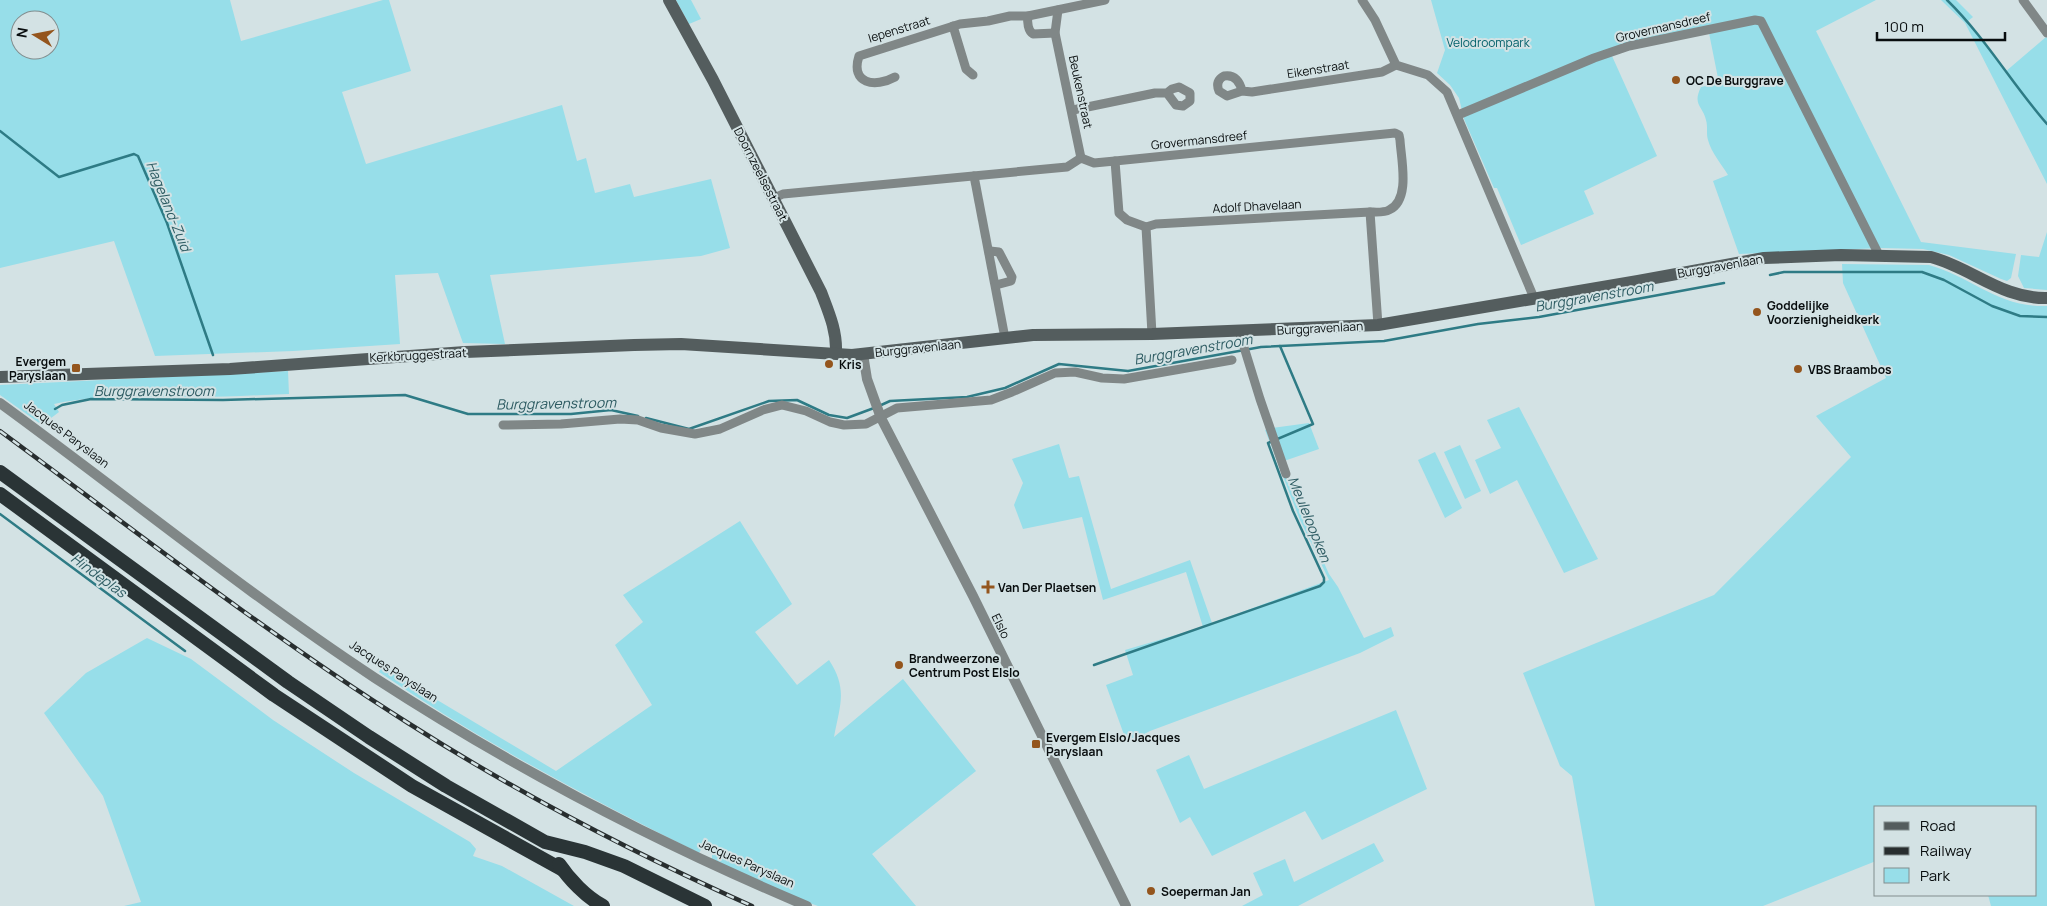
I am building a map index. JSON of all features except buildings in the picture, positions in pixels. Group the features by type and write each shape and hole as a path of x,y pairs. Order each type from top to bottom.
{"highway":[{"path":"0,472 296,688 446,786 545,842 585,852 624,866 704,906"},
{"path":"0,494 274,695 412,786 563,870"},
{"path":"545,842 563,870 595,902 603,906"}],"main road":[{"name":"Doornzeelsestraat","path":"669,0 774,198 831,317 836,342 836,353"},
{"name":"Burggravenlaan","path":"836,353 863,354 1033,335 1152,334 1378,325 1648,280 1750,260 1880,255 1931,257 1945,261 2006,292 2026,297 2047,298"},
{"name":"Kerkbruggestraat","path":"0,377 230,369 465,352 634,345 681,344 836,353"}],"street":[{"path":"973,75 966,69 953,26 1010,16 1028,16 1104,0"},
{"path":"1362,0 1375,20 1396,65 1418,71 1436,81 1447,92 1534,298"},
{"path":"2023,0 2047,33"},
{"name":"Beukenstraat","path":"1058,10 1055,33 1073,110 1081,158"},
{"path":"1028,16 1029,26 1033,34 1055,33"},
{"name":"Grovermansdreef","path":"1458,115 1594,58 1629,46 1755,20 1761,21 1880,255"},
{"name":"Iepenstraat","path":"895,77 886,82 873,83 865,81 861,78 858,70 857,62 859,56 953,26"},
{"name":"Eikenstraat","path":"1242,91 1252,92 1382,72 1396,65"},
{"path":"1073,110 1155,93 1167,93"},
{"name":"Grovermansdreef","path":"1081,158 1094,163 1395,133 1399,135 1402,166"},
{"path":"774,198 783,194 1067,167 1081,158"},
{"path":"1116,161 1119,213 1127,220 1146,227 1152,334"},
{"name":"Adolf Dhavelaan","path":"1146,227 1156,224 1389,210 1399,203 1403,193 1402,166"},
{"path":"974,176 1005,338"},
{"path":"1370,212 1378,325"},
{"path":"990,252 999,252 1012,277 1011,281 996,285"},
{"path":"1239,331 1286,474"},
{"name":"Elslo","path":"863,354 864,369 880,416 977,605 1126,906"},
{"path":"503,425 561,424 620,419 638,420 661,428 695,434 720,429 763,410 782,405 806,411 830,422 844,425 866,424 893,409 991,400 1055,373 1075,372 1102,378 1124,379 1232,360"},
{"name":"Jacques Paryslaan","path":"0,404 260,596 374,677 431,713 538,776 607,813 700,859 807,906"}],"green space":[{"path":"0,0 230,0 241,41 383,0 389,0 411,71 342,92 366,164 562,105 577,161 586,158 595,193 630,184 634,197 711,179 730,248 701,256 490,275 505,344 463,343 438,273 395,275 400,344 293,351 155,356 114,241 0,268"},
{"path":"676,0 691,0 701,19 689,24"},
{"name":"Velodroompark","path":"1431,0 1876,0 1816,31 1921,242 2016,254 2011,278 2007,281 1949,255 1923,249 1882,248 1739,254 1713,181 1728,175 1709,145 1705,115 1698,102 1701,87 1719,83 1709,33 1630,49 1612,56 1657,156 1584,191 1594,214 1521,245 1497,188 1494,188 1464,119 1459,98 1450,85 1437,73 1445,50"},
{"path":"1941,0 1956,0 1973,17 1968,21 2005,72 2047,38 2047,184 1965,23"},
{"path":"2047,232 2047,290 2024,288 2018,276 2021,255 2039,257"},
{"path":"1842,264 1929,265 2014,302 2047,306 2047,906 1991,906 1988,896 2037,896 2037,806 1874,806 1874,862 1763,906 1595,906 1572,776 1560,766 1523,673 1714,595 1851,457 1816,416 1886,378 1843,283"},
{"path":"288,371 289,394 124,397 71,401 54,404 59,412 42,425 0,395 0,385"},
{"path":"1519,407 1598,559 1564,573 1517,480 1490,494 1475,460 1501,448 1487,420"},
{"path":"1309,423 1319,449 1284,461 1272,428"},
{"path":"1268,429 1296,500 1329,574 1338,587 1364,638 1391,627 1394,636 1360,653 1150,731 1127,743 1106,685 1133,675 1125,650 1203,627 1186,572 1103,600 1082,517 1023,529 1014,505 1023,483 1012,459 1059,444 1069,478 1079,476 1111,589 1190,560 1212,623 1329,580 1300,520 1265,430"},
{"path":"1460,445 1481,491 1465,499 1444,452"},
{"path":"1435,452 1462,508 1445,518 1418,460"},
{"path":"740,521 792,604 755,632 797,685 829,660 835,670 841,689 834,737 903,679 976,771 872,854 916,906 818,906 804,901 712,860 712,852 702,848 699,853 576,790 456,722 379,672 382,667 556,771 652,705 615,645 643,622 623,595"},
{"path":"147,638 191,659 273,720 308,743 354,773 470,842 476,849 473,856 502,866 574,906 124,906 141,902 103,796 44,713 86,673"},
{"path":"1396,710 1427,789 1322,840 1305,811 1212,856 1190,817 1180,823 1156,770 1189,755 1204,789"},
{"path":"1374,843 1384,861 1298,906 1242,906 1263,895 1253,873 1285,859 1294,882"}],"waterway":[{"path":"1947,0 1974,29 2047,124"},
{"name":"Hageland-Zuid","path":"0,131 59,177 134,154 138,156 167,223 213,355"},
{"name":"Burggravenstroom","path":"1770,275 1784,272 1922,272 1944,280 1992,306 2020,316 2047,317"},
{"name":"Burggravenstroom","path":"879,406 890,401 967,397 1005,388 1059,364 1128,371 1261,347 1384,341 1478,324 1539,317 1724,283"},
{"name":"Meuleloopken","path":"1094,665 1320,586 1324,582 1324,578 1293,511 1268,443 1313,424 1280,346"},
{"name":"Burggravenstroom","path":"55,409 62,405 91,399 223,400 405,395 468,414 571,414 611,410 638,416"},
{"name":"Burggravenstroom","path":"646,418 689,429 769,401 797,400 829,415 847,418 874,408"},
{"name":"Hindeplas","path":"0,514 185,651"}],"railway":[{"path":"0,431 252,618 355,689 449,749 577,821 664,865 752,906"}],"place":[{"name":"OC De Burggrave","path":"1676,80"},
{"name":"Goddelijke Voorzienigheidkerk","path":"1757,312"},
{"name":"Kris","path":"829,364"},
{"name":"Evergem Paryslaan","path":"76,368"},
{"name":"VBS Braambos","path":"1798,369"},
{"name":"Van Der Plaetsen","path":"988,587"},
{"name":"Brandweerzone Centrum Post Elslo","path":"899,665"},
{"name":"Evergem Elslo/Jacques Paryslaan","path":"1036,744"},
{"name":"Soeperman Jan","path":"1151,891"}]}
